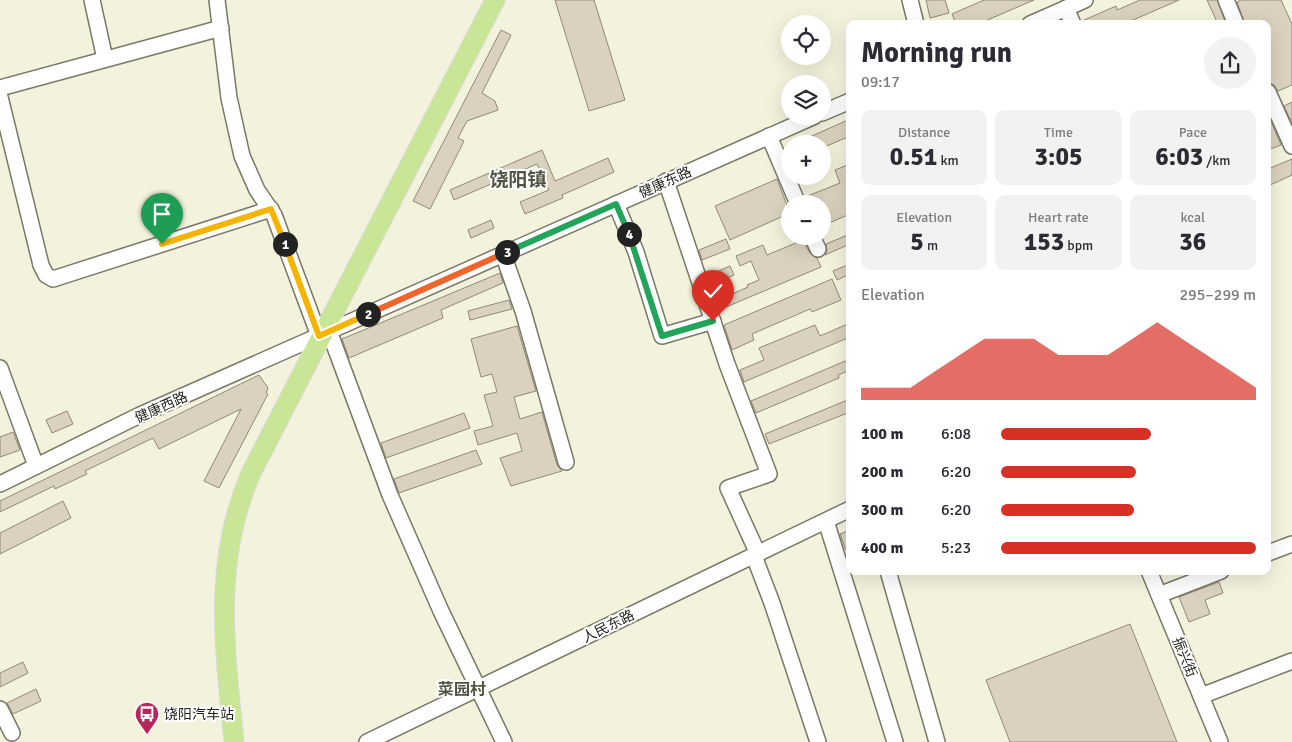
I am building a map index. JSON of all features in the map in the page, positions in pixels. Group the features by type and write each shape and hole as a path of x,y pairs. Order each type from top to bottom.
{"main road":[{"path":"234,742 226,657 224,597 229,537 234,514 251,473 495,0"}],"street":[{"path":"92,0 105,59"},
{"path":"217,0 229,98 242,156 257,190 271,209 390,495 441,611 480,688 504,742"},
{"path":"910,0 915,20"},
{"path":"1039,20 1085,0"},
{"path":"1226,0 1234,20"},
{"path":"1066,8 1071,20"},
{"path":"0,88 221,28"},
{"path":"0,97 41,265 46,275 52,279 271,209"},
{"path":"1271,99 1292,146"},
{"path":"831,109 846,103"},
{"name":"健康东路","path":"324,334 794,125"},
{"path":"769,136 794,195"},
{"path":"666,182 713,321 769,474 728,488 756,555 818,742"},
{"path":"616,204 636,252 662,336 713,321"},
{"path":"503,254 523,311 566,462"},
{"name":"健康西路","path":"0,484 140,416 324,334"},
{"path":"0,368 36,466"},
{"name":"人民东路","path":"367,742 846,512"},
{"path":"826,521 846,571"},
{"path":"1271,552 1292,544"},
{"path":"847,575 895,742"},
{"path":"889,575 938,742"},
{"name":"振兴街","path":"1151,575 1220,742"},
{"path":"1159,595 1211,575"},
{"path":"1201,696 1292,661"},
{"path":"0,709 12,733"}],"building":[{"path":"555,0 594,0 625,100 589,111"},
{"path":"926,0 945,0 949,13 930,18"},
{"path":"984,0 1034,0 987,20 954,20 952,14"},
{"path":"1140,0 1179,0 1133,20 1084,20 1116,6 1117,10"},
{"path":"1207,0 1217,0 1224,20 1216,20"},
{"path":"1241,0 1281,0 1292,24 1292,85 1278,91 1271,84 1271,20 1244,20 1237,2"},
{"path":"501,30 511,35 482,93 495,101 498,110 467,121 458,138 464,141 430,209 413,201"},
{"path":"1292,102 1292,123 1284,106"},
{"path":"846,121 846,138 831,144 831,135 814,135"},
{"path":"1271,121 1281,145 1271,149"},
{"path":"542,150 555,181 608,158 614,172 562,195 563,198 525,214 520,202 549,190 537,164 454,200 450,190"},
{"path":"1292,159 1292,175 1271,185 1271,168"},
{"path":"846,166 846,216 831,222 831,195 810,195 840,183 835,170"},
{"path":"777,179 783,195 781,195 781,217 730,240 715,206"},
{"path":"491,220 494,228 471,238 468,230"},
{"path":"846,236 846,246 825,255 826,245 831,245 831,242"},
{"path":"726,239 730,249 702,260 699,250"},
{"path":"763,245 767,255 791,245 806,245 810,253 817,258 821,267 719,310 716,301 759,280 751,261 740,266 736,256"},
{"path":"730,266 734,275 711,285 707,276"},
{"path":"846,266 846,276 837,280 833,271"},
{"path":"500,273 503,283 441,310 443,318 349,358 342,339"},
{"path":"832,279 841,300 812,312 810,309 752,334 754,340 732,350 724,325"},
{"path":"509,300 512,309 470,320 468,311"},
{"path":"815,325 820,336 846,325 846,339 744,382 740,370 764,360 759,348"},
{"path":"517,326 536,391 514,397 520,419 542,412 557,465 562,471 511,486 500,458 522,451 517,433 478,445 474,431 493,426 484,395 497,392 492,374 481,377 471,339"},
{"path":"846,361 846,372 838,375 839,378 756,413 751,401"},
{"path":"259,375 268,388 266,393 268,394 219,488 204,481 241,409 159,449 153,438 85,471 87,474 55,489 54,486 0,512 0,501"},
{"path":"846,401 846,414 769,444 765,434"},
{"path":"67,411 73,424 52,433 46,420"},
{"path":"464,413 470,428 386,458 381,443"},
{"path":"13,432 20,450 0,457 0,437"},
{"path":"476,450 482,464 399,493 394,479"},
{"path":"63,501 71,518 0,554 0,533"},
{"path":"846,532 846,550 840,534"},
{"path":"1219,582 1223,593 1205,600 1210,614 1189,622 1179,597"},
{"path":"1130,624 1177,742 1010,742 986,680"},
{"path":"23,662 28,673 0,687 0,673"},
{"path":"36,689 41,701 13,714 7,703"}],"place":[{"name":"饶阳汽车站","path":"147,735"}],"district":[{"name":"饶阳镇","path":"518,179"},
{"name":"菜园村","path":"462,689"}],"route":[{"path":"162,244 271,209 319,336 616,204 636,252 662,336 713,321"}]}
